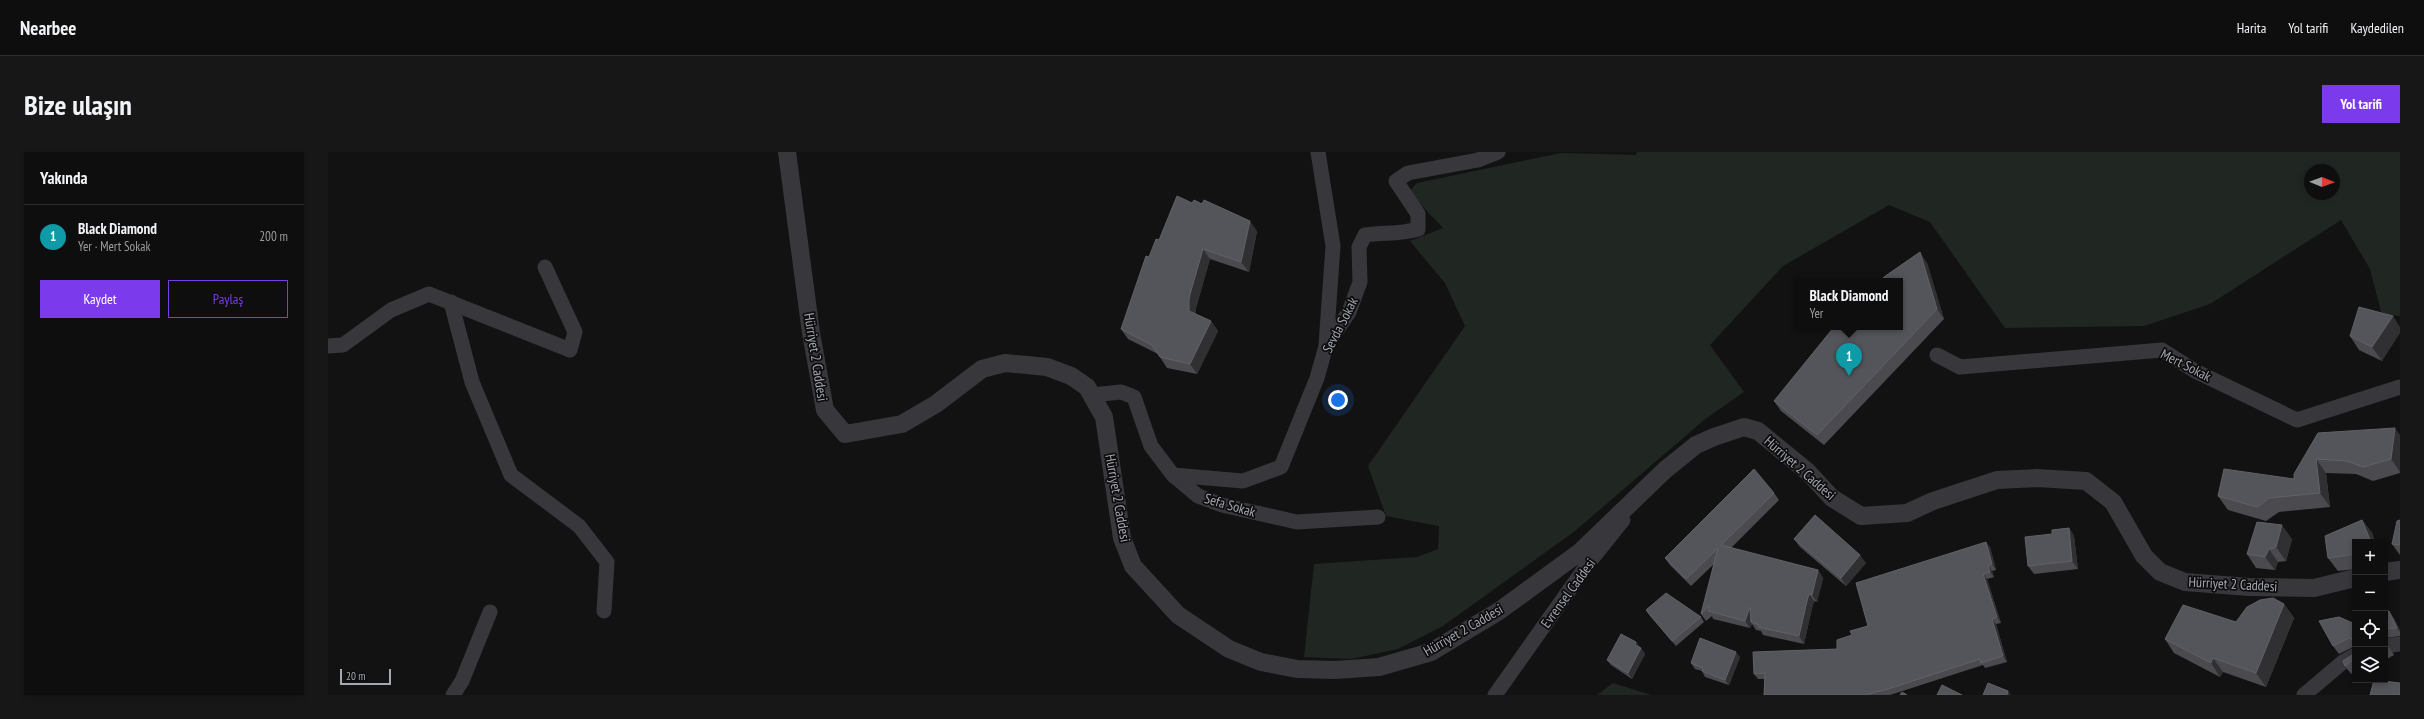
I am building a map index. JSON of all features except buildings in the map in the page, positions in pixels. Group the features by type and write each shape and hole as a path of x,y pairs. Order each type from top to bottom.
{"street":[{"name":"Hürriyet 2 Caddesi","path":"788,152 811,333 825,410 845,434 902,424 936,404 982,369 1005,363 1047,367 1071,376 1087,387 1104,416 1122,538 1133,566 1178,615 1229,649 1261,662 1297,669 1335,670 1379,667 1431,652 1499,611 1580,552 1665,470 1696,445 1714,436 1744,428 1758,431 1808,472 1832,498 1861,516 1907,513 1933,501 1997,480 2037,478 2086,481 2113,502 2144,556 2160,572 2185,582 2314,588 2352,579"},
{"path":"1318,152 1333,246 1326,346"},
{"name":"Sevda Sokak","path":"1173,474 1244,481 1281,467 1317,378 1326,346 1349,312 1360,282 1359,247 1365,236 1382,233 1400,234 1418,229 1418,214 1396,181 1408,173 1478,160 1498,152"},
{"path":"328,346 343,345 390,310 429,294 570,350 575,332 545,266"},
{"path":"451,302 472,382 511,475 579,526 607,562 604,611"},
{"name":"Mert Sokak","path":"1938,355 1960,367 2162,350 2195,370 2297,420 2400,387"},
{"name":"Sefa Sokak","path":"1092,395 1121,392 1134,397 1151,446 1173,474 1198,496 1222,505 1297,522 1378,517"},
{"name":"Evrensel Caddesi","path":"1495,695 1588,565 1643,492"},
{"path":"2388,572 2400,570"},
{"path":"453,695 462,681 490,612"},
{"path":"2388,646 2400,644"},
{"path":"2304,695 2343,662 2352,658"}],"shaded area":[{"path":"1637,152 2400,152 2400,316 2382,315 2370,269 2341,220 2210,304 2144,326 2005,328 1930,222 1889,205 1783,266 1710,345 1744,392 1704,420 1575,531 1443,626 1398,649 1351,659 1304,657 1314,564 1417,557 1438,549 1439,526 1386,516 1368,466 1465,326 1445,283 1410,241 1443,228 1409,192 1417,183 1561,153 1636,155"},
{"path":"1613,683 1651,695 1597,695"}],"place":[{"name":"Black Diamond","path":"1849,376"}]}
